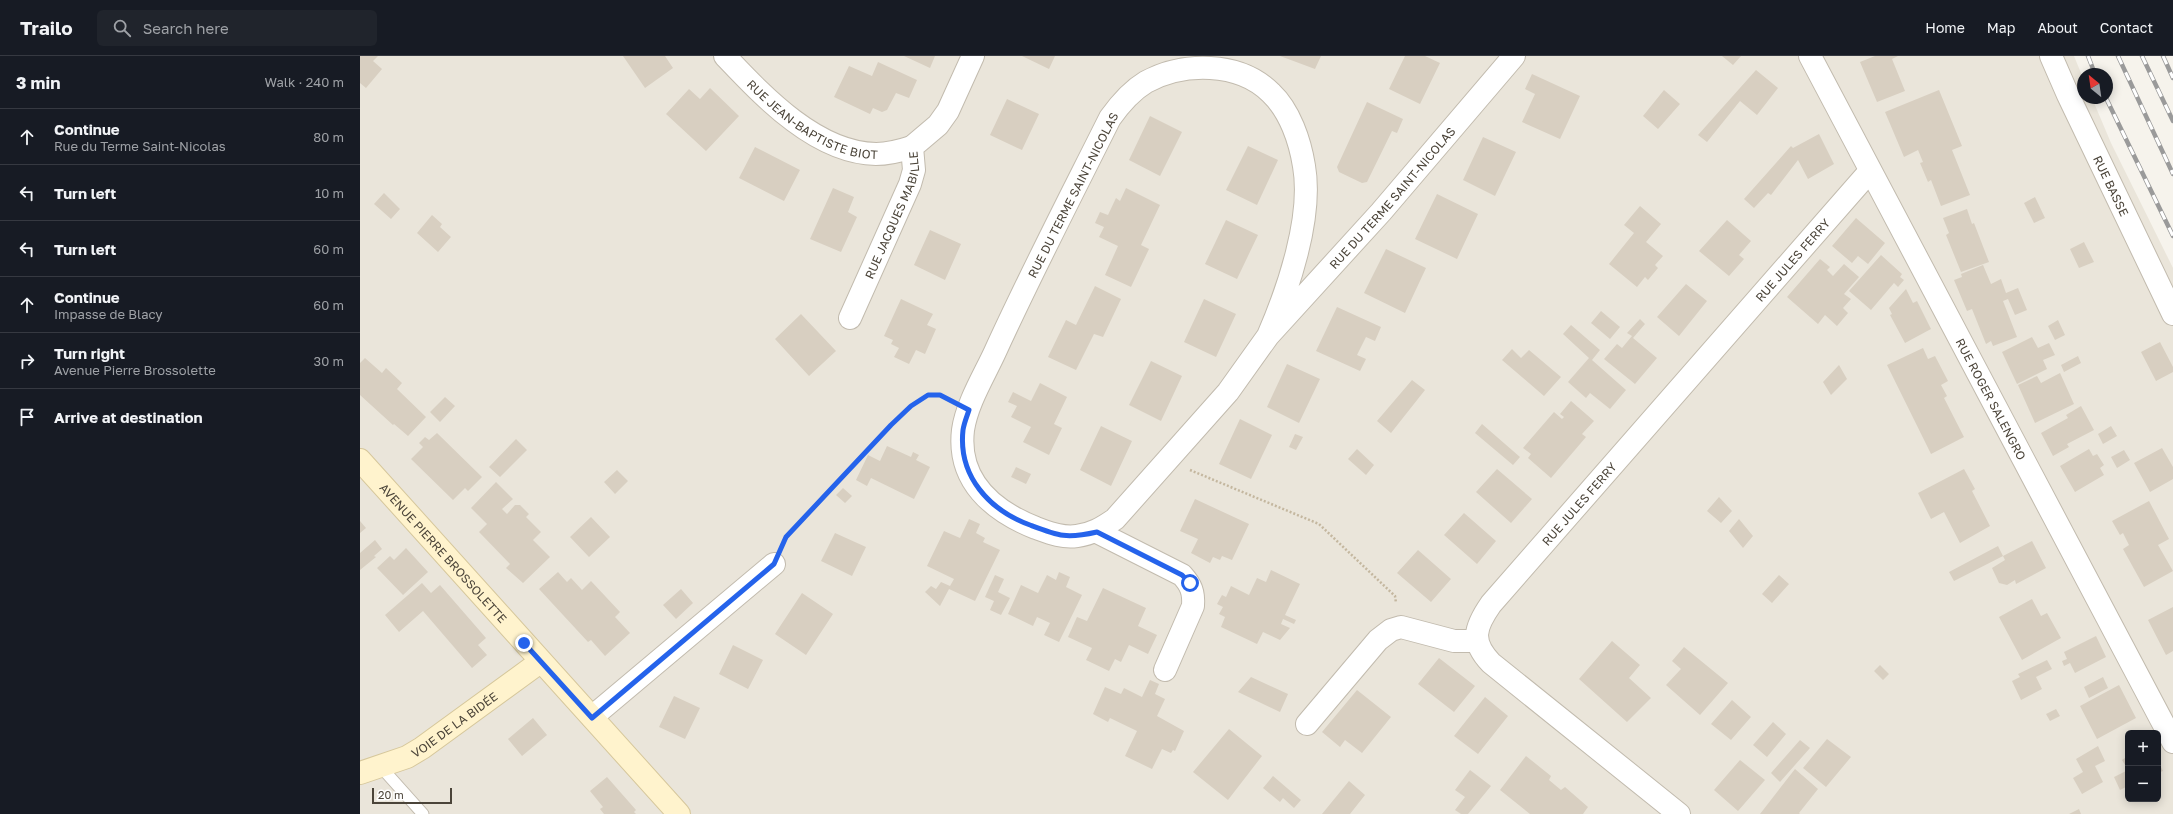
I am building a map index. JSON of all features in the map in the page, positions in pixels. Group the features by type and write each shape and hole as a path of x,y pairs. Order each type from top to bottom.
{"main road":[{"name":"AVENUE PIERRE BROSSOLETTE","path":"360,460 540,662 679,814"},
{"name":"VOIE DE LA BIDÉE","path":"360,773 407,757 422,748 540,662"}],"street":[{"name":"RUE JEAN-BAPTISTE BIOT","path":"725,56 783,113 806,129 830,142 855,152 876,154 894,153 912,147"},
{"name":"RUE JACQUES MABILLE","path":"850,318 910,184 914,170 912,147 938,125 948,111 973,56"},
{"name":"RUE DU TERME SAINT-NICOLAS","path":"1268,336 1280,309 1298,251 1305,200 1304,168 1297,136 1285,112 1271,92 1248,77 1222,69 1198,68 1168,72 1145,83 1124,99 1110,118 1007,326 969,410 963,430 964,453 970,476 982,494 999,509 1020,522 1059,536 1076,537 1097,532 1127,508 1228,392 1268,336 1381,212 1514,56"},
{"name":"RUE ROGER SALENGRO","path":"1810,56 2173,742"},
{"name":"RUE BASSE","path":"2051,56 2068,95 2173,314"},
{"name":"RUE JULES FERRY","path":"1477,641 1477,630 1481,618 1491,604 1870,171"},
{"path":"1097,532 1182,575 1190,583 1194,595 1193,606 1165,670"},
{"path":"592,718 774,564"},
{"path":"1307,724 1378,640 1391,630 1401,627 1454,641 1477,641 1481,653 1491,663 1679,814"}],"lane":[{"path":"381,767 422,814"}],"path":[{"path":"774,564 786,537 891,425 911,406 928,395 940,395 969,410"},
{"path":"1168,461 1319,524 1395,596 1401,627"}],"shaded area":[{"path":"360,56 2074,56 2079,68 2077,68 2077,104 2095,104 2111,143 2173,268 2173,814 360,814"}],"building":[{"path":"360,56 378,56 373,61 382,69 366,88 360,83"},
{"path":"623,56 665,56 673,68 645,88"},
{"path":"904,56 935,56 930,68"},
{"path":"1022,56 1055,56 1049,69"},
{"path":"1280,56 1321,56 1315,69"},
{"path":"1405,56 1425,56 1440,63 1420,104 1389,89"},
{"path":"1722,56 1741,56 1733,65"},
{"path":"1875,56 1898,56 1892,59 1905,91 1877,102 1860,62"},
{"path":"878,62 917,80 909,98 896,93 887,110 882,112 873,108 870,114 834,97 849,66 872,76"},
{"path":"1756,70 1778,88 1757,115 1740,101 1707,142 1698,135"},
{"path":"1532,74 1580,96 1560,139 1522,122 1535,94 1525,89"},
{"path":"710,88 739,116 706,151 666,114 689,89 700,99"},
{"path":"1664,90 1680,104 1658,129 1643,116"},
{"path":"1939,90 1962,146 1952,150 1970,195 1941,206 1931,180 1928,182 1920,163 1923,162 1918,150 1904,157 1885,112"},
{"path":"1007,99 1039,114 1022,150 990,135"},
{"path":"1367,102 1403,119 1397,133 1392,131 1367,182 1362,183 1339,172 1337,167"},
{"path":"1150,116 1182,132 1160,176 1129,160"},
{"path":"1819,134 1834,164 1808,179 1798,160 1771,195 1768,193 1754,208 1744,199 1791,146 1793,148"},
{"path":"1483,137 1516,152 1495,196 1463,180"},
{"path":"1248,146 1278,160 1257,205 1226,190"},
{"path":"755,147 800,170 784,201 739,178"},
{"path":"833,188 854,197 848,212 857,217 841,252 810,239"},
{"path":"1126,188 1160,205 1141,245 1149,249 1131,287 1105,275 1118,246 1099,237 1104,227 1095,223 1100,212 1108,215 1116,198 1120,201"},
{"path":"384,193 400,209 391,219 374,204"},
{"path":"1437,194 1478,214 1457,259 1415,239"},
{"path":"2035,197 2045,218 2034,223 2024,203"},
{"path":"1640,206 1661,224 1646,242 1663,256 1655,265 1658,268 1648,280 1645,277 1637,287 1609,264 1634,233 1624,225"},
{"path":"1967,209 1989,262 1961,272 1946,235 1949,233 1943,218"},
{"path":"432,215 442,224 440,227 451,237 438,252 417,233"},
{"path":"1856,218 1885,243 1868,264 1858,256 1852,263 1832,246"},
{"path":"1226,220 1258,235 1237,279 1205,264"},
{"path":"1727,220 1751,241 1739,255 1744,259 1729,276 1699,251"},
{"path":"930,230 961,244 945,280 914,265"},
{"path":"2084,242 2094,262 2079,268 2070,249"},
{"path":"1386,249 1426,268 1405,313 1364,293"},
{"path":"1881,255 1902,274 1900,277 1904,280 1898,287 1894,283 1871,310 1849,291"},
{"path":"1820,259 1830,267 1827,270 1833,276 1844,264 1859,277 1844,294 1851,299 1843,308 1848,313 1837,326 1825,315 1818,324 1787,297"},
{"path":"1983,265 1991,284 2001,279 2006,293 2018,288 2027,310 2015,315 2008,299 2003,301 2017,337 1993,346 1991,341 1986,344 1972,309 1967,311 1954,280 1962,277 1961,274"},
{"path":"1686,284 1707,301 1679,336 1657,317"},
{"path":"1095,286 1121,299 1103,337 1094,334 1076,370 1048,357 1066,320 1076,325"},
{"path":"1906,289 1913,303 1917,301 1931,329 1905,343 1890,315 1892,314 1889,308"},
{"path":"901,299 933,314 927,325 936,329 925,354 916,350 909,364 894,357 899,348 891,344 893,340 884,336"},
{"path":"1204,299 1236,314 1216,357 1184,342"},
{"path":"1337,307 1381,327 1375,341 1366,337 1357,355 1366,359 1360,371 1316,351"},
{"path":"1601,311 1620,327 1610,339 1591,323"},
{"path":"801,314 836,351 809,376 775,339"},
{"path":"1640,319 1645,324 1633,338 1657,358 1635,384 1604,359 1617,344 1622,348 1632,336 1627,333"},
{"path":"2058,320 2065,335 2055,340 2048,326"},
{"path":"1571,325 1600,350 1592,360 1626,390 1610,409 1590,393 1586,398 1568,382 1589,358 1563,334"},
{"path":"2032,337 2038,348 2049,343 2055,355 2043,360 2047,369 2017,384 2002,352"},
{"path":"2160,342 2173,367 2173,372 2156,381 2141,352"},
{"path":"1923,348 1928,359 1935,356 1948,381 1941,385 1947,396 1944,398 1964,437 1931,454 1887,365"},
{"path":"1512,349 1521,358 1529,350 1561,377 1544,396 1502,360"},
{"path":"2078,356 2081,363 2064,372 2061,365"},
{"path":"365,358 382,373 386,368 402,383 397,389 426,417 408,436 394,424 393,425 360,395 360,363"},
{"path":"1151,361 1182,376 1161,421 1129,405"},
{"path":"1287,364 1320,379 1299,423 1267,407"},
{"path":"1839,365 1847,379 1831,395 1823,382"},
{"path":"2060,373 2074,404 2035,423 2018,385 2037,376 2041,383"},
{"path":"1412,380 1425,390 1391,433 1377,421"},
{"path":"1040,383 1067,397 1054,424 1062,428 1049,455 1023,442 1031,427 1011,417 1017,406 1008,402 1013,392 1031,401"},
{"path":"445,397 455,406 440,422 430,412"},
{"path":"1571,401 1594,421 1582,434 1586,437 1551,478 1528,458 1531,454 1523,448 1554,412 1562,419 1564,417 1560,414"},
{"path":"2081,406 2094,430 2067,444 2069,447 2053,456 2041,433 2068,418 2066,415"},
{"path":"1240,419 1272,435 1251,479 1219,464"},
{"path":"1482,424 1520,457 1513,465 1475,433"},
{"path":"1101,426 1132,441 1111,486 1080,470"},
{"path":"2111,426 2117,436 2103,444 2098,434"},
{"path":"437,433 482,477 468,491 465,488 453,500 411,459 423,447 419,443 425,437 429,440"},
{"path":"1295,434 1303,437 1296,450 1289,447"},
{"path":"516,439 527,450 500,477 489,467"},
{"path":"887,446 911,457 913,452 919,455 916,460 930,467 914,499 871,478 867,486 856,480 868,455 880,461"},
{"path":"2162,448 2173,467 2173,479 2150,492 2134,463"},
{"path":"1357,449 1374,465 1366,475 1348,459"},
{"path":"2089,449 2093,456 2097,454 2104,465 2100,468 2104,475 2075,492 2060,466"},
{"path":"2124,450 2130,460 2117,468 2111,457"},
{"path":"1016,467 1031,474 1026,484 1011,477"},
{"path":"1497,469 1532,499 1511,523 1476,492"},
{"path":"1964,469 1975,489 1972,491 1990,526 1960,543 1944,512 1931,519 1918,493"},
{"path":"617,470 628,481 615,494 604,482"},
{"path":"496,482 513,499 502,509 507,514 515,505 520,505 529,514 526,517 541,532 533,540 550,557 523,583 506,568 510,564 479,532 487,524 471,508"},
{"path":"843,488 852,496 845,503 836,495"},
{"path":"1719,497 1732,511 1721,523 1707,511"},
{"path":"1195,499 1249,524 1232,560 1222,556 1220,560 1213,557 1210,563 1191,553 1198,539 1180,531"},
{"path":"2149,501 2169,539 2158,545 2173,571 2144,587 2123,549 2129,545 2123,533 2120,535 2112,521"},
{"path":"1464,513 1496,541 1477,564 1444,535"},
{"path":"591,517 610,537 589,557 570,537"},
{"path":"969,519 980,524 976,533 985,538 983,542 1000,550 975,601 949,589 940,606 925,592 931,586 936,589 941,582 950,586 954,579 927,566 944,531 960,538"},
{"path":"1739,519 1753,536 1743,548 1729,531"},
{"path":"360,521 366,528 360,533"},
{"path":"835,533 866,547 852,576 821,561"},
{"path":"375,540 382,549 374,556 376,557 360,570 360,553"},
{"path":"2032,541 2046,568 2016,584 2015,580 2007,585 1999,583 1992,568 2005,560 2003,556"},
{"path":"1998,546 2003,556 1954,581 1949,572"},
{"path":"406,548 428,572 403,595 377,568 390,556 394,560"},
{"path":"1418,550 1451,579 1431,602 1397,573"},
{"path":"1271,570 1300,584 1285,615 1296,620 1294,624 1283,619 1281,624 1290,628 1280,640 1263,632 1257,644 1221,627 1225,617 1219,614 1223,607 1217,604 1222,595 1226,597 1231,586 1249,595 1257,578 1266,582"},
{"path":"558,572 567,582 571,578 582,590 591,581 620,612 615,617 630,633 605,656 591,640 588,642 539,589"},
{"path":"1059,572 1070,577 1066,587 1082,595 1059,642 1044,635 1050,623 1037,617 1033,626 1008,614 1021,585 1038,593 1047,575 1056,580"},
{"path":"995,575 1004,579 998,592 1010,598 1001,615 990,610 994,601 985,597"},
{"path":"1779,575 1789,584 1772,603 1762,594"},
{"path":"422,583 431,593 440,585 486,638 478,645 487,655 472,668 423,611 399,632 385,615"},
{"path":"1103,588 1146,608 1138,626 1157,635 1148,654 1129,645 1121,662 1115,659 1109,671 1086,660 1092,648 1068,637 1077,617 1087,621"},
{"path":"681,589 693,603 676,619 663,605"},
{"path":"802,593 833,614 806,655 775,634"},
{"path":"2032,599 2041,616 2047,613 2061,638 2022,660 1999,617"},
{"path":"2173,607 2173,651 2166,655 2148,620"},
{"path":"2096,636 2106,657 2075,673 2070,663 2064,666 2062,661 2067,659 2064,652"},
{"path":"1612,641 1640,665 1629,678 1651,698 1627,722 1579,679"},
{"path":"733,645 763,660 748,689 719,674"},
{"path":"1684,647 1728,683 1700,715 1666,685 1681,669 1672,661"},
{"path":"1439,658 1475,686 1454,712 1418,684"},
{"path":"2047,660 2052,669 2036,677 2042,689 2021,700 2012,681 2020,677 2018,674"},
{"path":"1880,665 1889,674 1883,680 1874,671"},
{"path":"1251,677 1288,694 1280,712 1238,692"},
{"path":"2103,677 2108,688 2089,698 2084,687"},
{"path":"1150,680 1159,684 1155,694 1165,699 1157,716 1184,731 1175,751 1173,750 1171,753 1162,749 1152,769 1125,756 1137,731 1110,718 1108,722 1093,714 1105,687 1121,694 1124,688 1142,697"},
{"path":"2119,685 2136,718 2097,739 2080,706"},
{"path":"1357,690 1391,717 1362,753 1345,740 1340,747 1322,732"},
{"path":"674,696 700,708 685,739 659,727"},
{"path":"1485,697 1508,716 1478,754 1454,736"},
{"path":"1732,700 1751,717 1731,740 1711,724"},
{"path":"2056,709 2060,716 2050,721 2046,714"},
{"path":"533,718 547,735 522,756 508,739"},
{"path":"1773,722 1786,734 1767,757 1753,745"},
{"path":"1229,729 1262,756 1228,800 1193,772"},
{"path":"1827,739 1851,757 1826,787 1803,768"},
{"path":"1800,740 1810,748 1780,782 1771,773"},
{"path":"2098,746 2105,761 2095,766 2103,782 2082,794 2073,778 2083,772 2076,759"},
{"path":"1526,756 1551,776 1549,780 1561,790 1565,787 1588,807 1583,814 1530,814 1500,790"},
{"path":"2125,758 2125,765 2122,760"},
{"path":"1740,760 1765,780 1738,811 1714,790"},
{"path":"1795,769 1818,789 1799,813 1800,814 1760,814"},
{"path":"1470,770 1491,786 1468,814 1461,814 1455,810 1465,797 1455,790"},
{"path":"2125,772 2125,788 2120,790 2114,777"},
{"path":"1273,776 1301,800 1294,808 1283,798 1280,802 1263,788"},
{"path":"607,777 636,810 634,812 636,814 604,814 600,809 603,807 590,791"},
{"path":"1349,781 1365,795 1350,814 1322,814"},
{"path":"2079,809 2081,814 2069,814"}],"railway":[{"path":"2088,56 2093,68"},
{"path":"2118,56 2173,174"},
{"path":"2142,56 2173,121"},
{"path":"2163,56 2173,78"},
{"path":"2109,104 2173,236"}],"route":[{"path":"524,643 592,718 774,564 786,537 891,425 911,406 928,395 940,395 969,410 963,430 964,453 970,476 982,494 999,509 1020,522 1059,536 1076,537 1097,532 1182,575 1190,583"}]}
